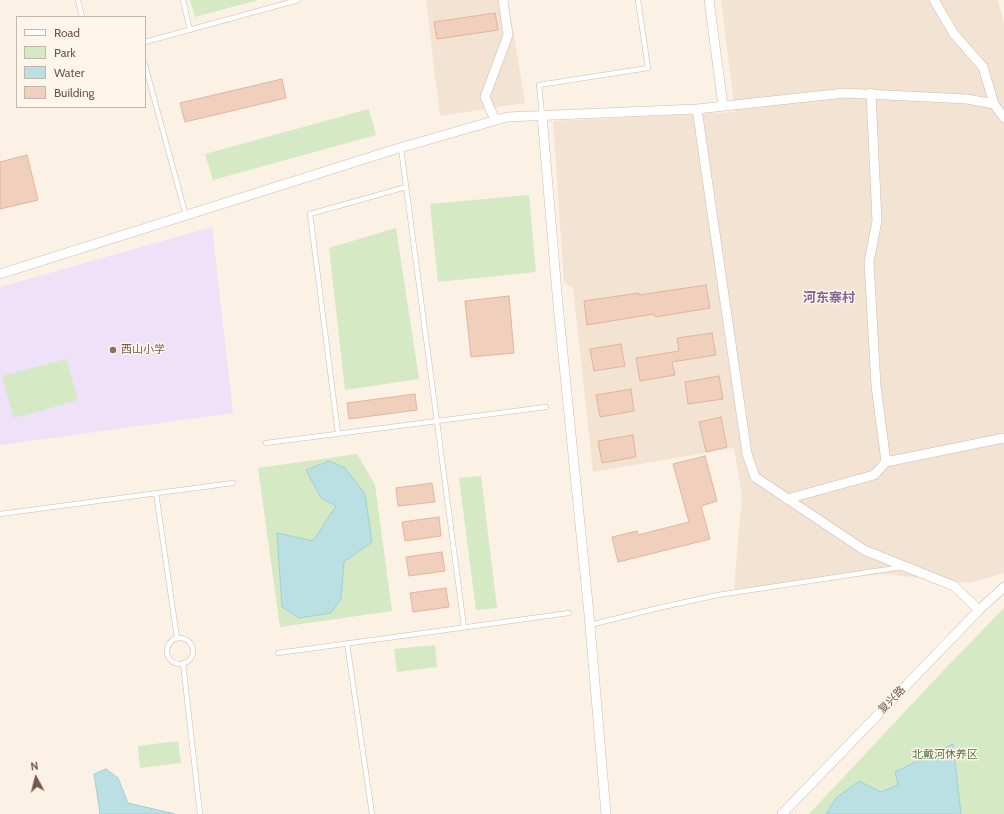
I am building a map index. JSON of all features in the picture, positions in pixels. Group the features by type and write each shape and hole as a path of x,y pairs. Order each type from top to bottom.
{"street":[{"path":"495,120 485,97 508,35 503,0"},
{"path":"709,0 723,106"},
{"path":"934,0 954,34 983,67 994,104 1004,118"},
{"path":"0,274 401,148 507,117 697,109 845,93 871,93 967,99 994,104"},
{"path":"871,93 877,221 869,262 876,386 886,462"},
{"path":"697,109 747,454 755,478 864,550 954,586 978,610"},
{"path":"542,115 558,305 590,625 606,814"},
{"path":"787,499 874,475 886,462 1004,438"},
{"name":"复兴路","path":"782,814 978,610 1004,586"}],"lane":[{"path":"78,0 82,16"},
{"path":"183,0 190,30"},
{"path":"146,42 298,0"},
{"path":"542,115 539,85 648,68 638,0"},
{"path":"146,69 186,216"},
{"path":"401,148 464,627"},
{"path":"338,434 310,214 406,187"},
{"path":"266,443 546,407"},
{"path":"0,514 233,483"},
{"path":"156,493 177,638"},
{"path":"590,625 718,595 905,567"},
{"path":"278,653 569,613"},
{"path":"177,638 186,639 192,646 193,650 190,658 179,664 171,660 167,654 167,649 170,642 177,638"},
{"path":"347,643 372,814"},
{"path":"183,663 200,814"}],"shaded area":[{"path":"426,0 508,0 525,103 440,116"},
{"path":"721,0 998,0 1004,24 1004,573 969,583 883,574 734,589 742,495 734,448 593,472 573,288 564,283 553,121 735,112"},
{"name":"西山小学","path":"212,227 233,413 0,445 0,287"}],"green space":[{"path":"190,0 258,0 195,17"},
{"path":"369,109 376,135 213,180 205,154"},
{"path":"529,195 536,272 438,282 430,204"},
{"path":"396,228 419,379 345,390 329,248"},
{"path":"66,359 78,400 14,418 2,376"},
{"path":"357,454 375,485 392,611 280,627 258,468"},
{"path":"481,476 497,608 476,610 459,478"},
{"name":"北戴河休养区","path":"1004,608 1004,814 809,814 942,672"},
{"path":"435,645 437,667 397,672 394,649"},
{"path":"178,741 181,763 140,768 138,746"}],"water":[{"path":"329,461 345,468 365,494 372,542 344,562 341,599 331,613 299,618 282,607 277,533 313,541 336,506 321,498 306,470"},
{"path":"953,744 961,814 826,814 836,798 859,781 881,792 898,785 895,772"},
{"path":"106,769 118,778 128,803 175,814 99,814 94,774"}],"building":[{"path":"495,13 498,30 437,39 434,22"},
{"path":"282,79 286,98 185,122 180,103"},
{"path":"27,155 38,200 0,209 0,162"},
{"path":"706,285 710,308 655,317 654,314 587,325 584,301 639,293 639,295"},
{"path":"509,296 514,353 471,357 465,301"},
{"path":"712,333 716,355 672,362 675,375 640,381 636,358 679,351 677,338"},
{"path":"621,344 625,366 594,371 590,349"},
{"path":"719,376 723,399 688,404 685,382"},
{"path":"631,389 634,411 600,417 596,395"},
{"path":"415,394 417,410 349,419 347,403"},
{"path":"721,417 727,447 706,452 699,422"},
{"path":"633,435 636,457 602,463 598,441"},
{"path":"705,456 717,501 701,506 710,539 618,562 612,537 637,531 638,535 689,522 673,464"},
{"path":"432,483 435,502 398,506 396,488"},
{"path":"439,517 441,536 405,541 402,522"},
{"path":"442,552 445,571 409,576 406,557"},
{"path":"446,588 449,607 413,612 410,593"}],"place":[{"name":"西山小学","path":"113,350"}],"district":[{"name":"河东寨村","path":"829,298"}]}
